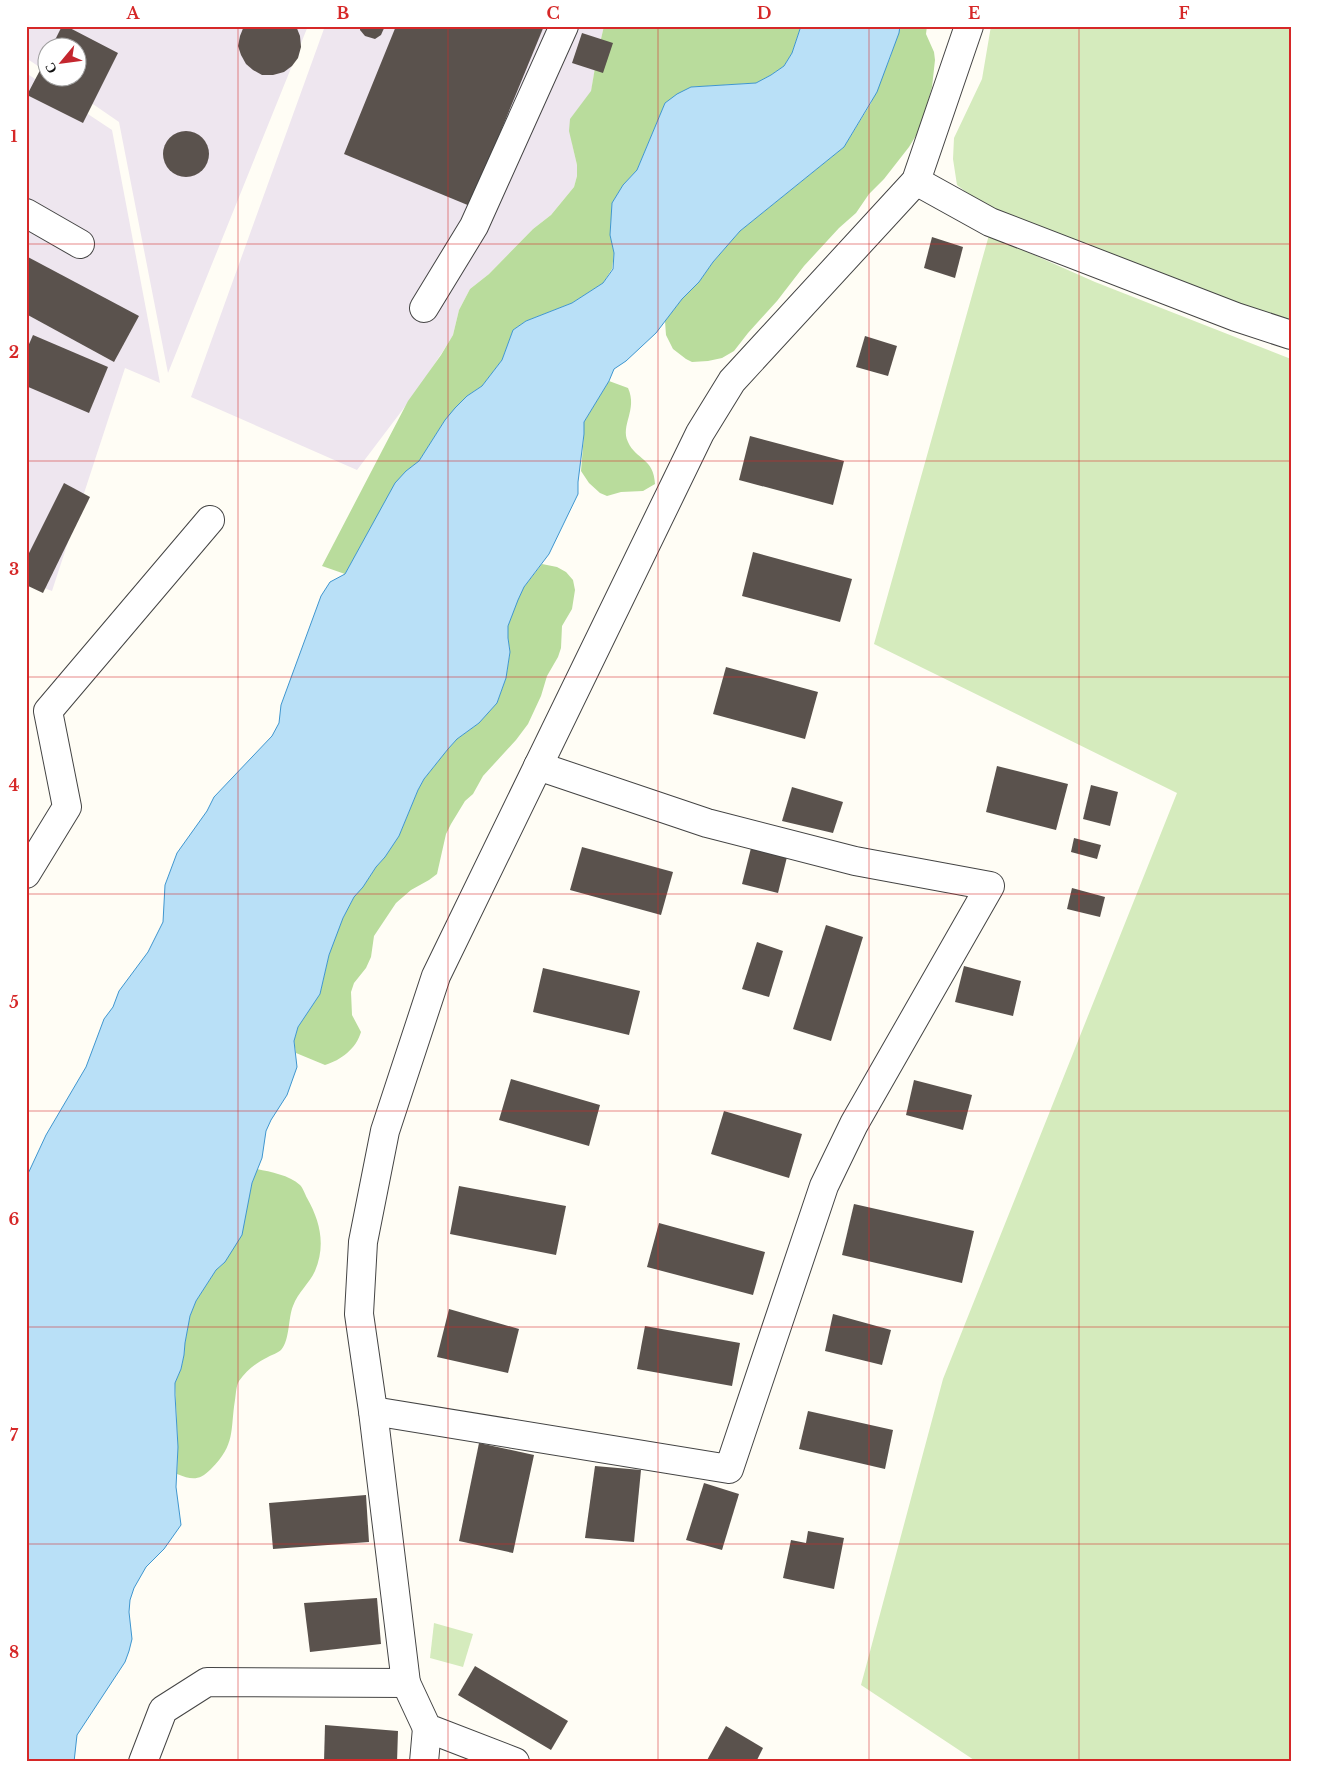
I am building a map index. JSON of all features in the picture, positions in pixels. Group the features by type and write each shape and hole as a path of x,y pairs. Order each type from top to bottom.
{"street":[{"path":"424,308 474,226 564,26"},
{"path":"424,1762 427,1728 406,1683 373,1411 359,1314 363,1242 385,1131 436,976 700,432 732,381 916,181 969,26"},
{"path":"916,181 990,222 1236,318 1291,335"},
{"path":"26,213 80,244"},
{"path":"26,874 67,807 48,712 210,520"},
{"path":"373,1411 729,1469 824,1186 854,1124 990,886 855,861 707,823 538,766"},
{"path":"143,1762 163,1710 207,1682 406,1683"},
{"path":"427,1728 514,1762"}],"shaded area":[{"path":"26,26 308,26 168,373 119,122 70,88 88,88 88,38 38,38 38,66 26,58"},
{"path":"325,26 604,26 591,92 584,102 572,143 577,165 574,187 551,215 533,229 489,274 470,289 459,310 453,335 447,345 416,392 357,470 191,397"},
{"path":"26,73 38,81 38,88 49,88 112,130 160,383 125,368 52,591 26,581"}],"green space":[{"path":"604,26 801,26 792,53 784,66 771,75 756,83 691,87 665,103 637,170 623,185 612,203 610,235 614,253 612,269 603,283 572,303 526,321 513,330 502,360 482,386 467,396 445,420 419,461 406,471 395,484 345,574 322,566 408,401 453,335 459,310 470,289 489,274 533,229 551,215 574,187 577,165 569,131 570,119 591,91"},
{"path":"900,26 927,26 926,34 934,52 935,60 932,87 920,129 909,147 884,179 869,194 856,213 839,228 804,266 734,351 722,358 708,361 692,362 686,359 673,349 666,335 665,321 740,231 844,147 871,103 890,58"},
{"path":"991,26 1291,26 1291,323 983,205 957,185 953,159 954,138 982,79"},
{"path":"989,235 1095,282 1291,359 1291,1762 977,1762 861,1685 943,1379 1177,793 874,644"},
{"path":"609,381 628,388 631,396 626,436 631,448 648,464 654,475 655,484 643,491 621,492 607,496 600,493 589,483 581,471 584,422"},
{"path":"542,564 557,567 566,572 573,580 575,590 572,609 562,626 561,648 558,657 547,676 541,696 528,724 483,776 473,794 465,801 451,824 446,834 437,874 411,890 396,903 374,936 371,957 366,968 354,983 351,992 352,1015 361,1032 356,1044 342,1057 325,1065 296,1053 294,1041 298,1027 320,994 337,930 354,897 399,836 424,779 457,739 479,723 497,703 506,678 510,652 508,626 517,600 524,587"},
{"path":"257,1169 285,1176 302,1188 312,1207 320,1233 321,1243 318,1261 313,1276 293,1306 284,1346 280,1351 252,1367 238,1383 230,1437 225,1452 203,1476 187,1477 177,1474 178,1447 175,1383 181,1369 190,1316 196,1301 216,1270 225,1262 244,1221"},
{"path":"434,1623 473,1634 463,1667 430,1658"}],"water":[{"path":"801,26 900,26 877,92 844,147 740,231 713,262 699,282 682,299 656,333 626,361 614,369 609,381 584,422 578,494 549,554 524,587 518,600 508,626 510,652 506,678 497,703 479,723 457,739 424,779 399,836 354,897 343,918 329,955 320,994 298,1027 294,1041 297,1067 287,1095 266,1131 262,1158 252,1183 242,1235 196,1301 190,1316 181,1369 175,1383 178,1447 176,1487 181,1525 164,1549 146,1567 134,1588 129,1612 132,1639 125,1662 77,1735 74,1762 26,1762 26,1178 46,1135 86,1067 104,1019 113,1007 119,991 148,952 163,922 165,885 177,853 207,811 214,797 272,736 279,723 281,705 321,596 330,582 345,574 395,483 419,461 445,420 455,408 467,396 482,386 502,360 513,330 526,321 572,303 603,283 613,269 614,253 610,235 612,203 623,185 637,170 665,103 691,87 756,83 771,75 784,66 792,53"}],"building":[{"path":"62,26 66,26 118,53 83,123 27,95 38,74 38,88 88,88 88,38 56,38"},
{"path":"244,26 296,26 300,36 301,47 298,58 284,72 273,75 262,75 253,70 246,64 238,46"},
{"path":"360,26 385,26 381,35 375,39 365,36 360,30"},
{"path":"396,26 544,26 470,206 344,154"},
{"path":"582,33 613,43 603,73 572,63"},
{"path":"186,131 199,135 205,141 209,154 205,167 199,173 186,177 173,173 167,167 163,154 167,141 173,135"},
{"path":"932,237 963,247 955,278 924,268"},
{"path":"26,256 139,316 114,362 26,314"},
{"path":"33,335 108,367 89,413 26,386 26,351"},
{"path":"865,336 897,346 888,376 856,367"},
{"path":"750,436 844,461 833,505 739,480"},
{"path":"64,483 90,497 43,593 26,585 26,559"},
{"path":"753,552 852,579 840,622 742,596"},
{"path":"726,667 818,692 805,739 713,714"},
{"path":"997,766 1068,784 1056,830 986,812"},
{"path":"1091,785 1118,792 1110,826 1083,819"},
{"path":"792,787 843,802 833,833 782,821"},
{"path":"1074,838 1101,845 1097,859 1071,852"},
{"path":"752,844 788,853 778,893 742,884"},
{"path":"582,847 673,872 661,915 570,890"},
{"path":"1072,888 1105,897 1100,917 1067,909"},
{"path":"826,925 863,937 831,1041 793,1029"},
{"path":"757,942 783,951 769,997 742,989"},
{"path":"964,966 1021,981 1013,1016 955,1002"},
{"path":"543,968 640,991 629,1035 533,1012"},
{"path":"511,1079 600,1105 589,1146 499,1120"},
{"path":"914,1080 972,1095 963,1130 906,1115"},
{"path":"724,1111 802,1134 789,1178 711,1154"},
{"path":"459,1186 566,1206 556,1255 450,1234"},
{"path":"854,1204 974,1231 962,1283 842,1255"},
{"path":"659,1223 765,1252 753,1295 647,1267"},
{"path":"449,1309 519,1329 508,1373 437,1357"},
{"path":"833,1314 891,1330 882,1365 825,1351"},
{"path":"645,1326 740,1343 732,1386 637,1369"},
{"path":"808,1411 893,1430 885,1469 799,1449"},
{"path":"479,1443 534,1455 513,1553 459,1541"},
{"path":"595,1466 641,1470 634,1542 585,1538"},
{"path":"704,1483 739,1494 722,1550 686,1540"},
{"path":"366,1495 369,1542 273,1549 269,1503"},
{"path":"808,1531 844,1538 834,1589 783,1578 791,1540 806,1543"},
{"path":"377,1598 381,1644 310,1652 304,1603"},
{"path":"475,1666 568,1721 551,1750 458,1695"},
{"path":"325,1725 398,1731 397,1762 324,1762"},
{"path":"726,1726 763,1748 756,1762 706,1762"}]}
